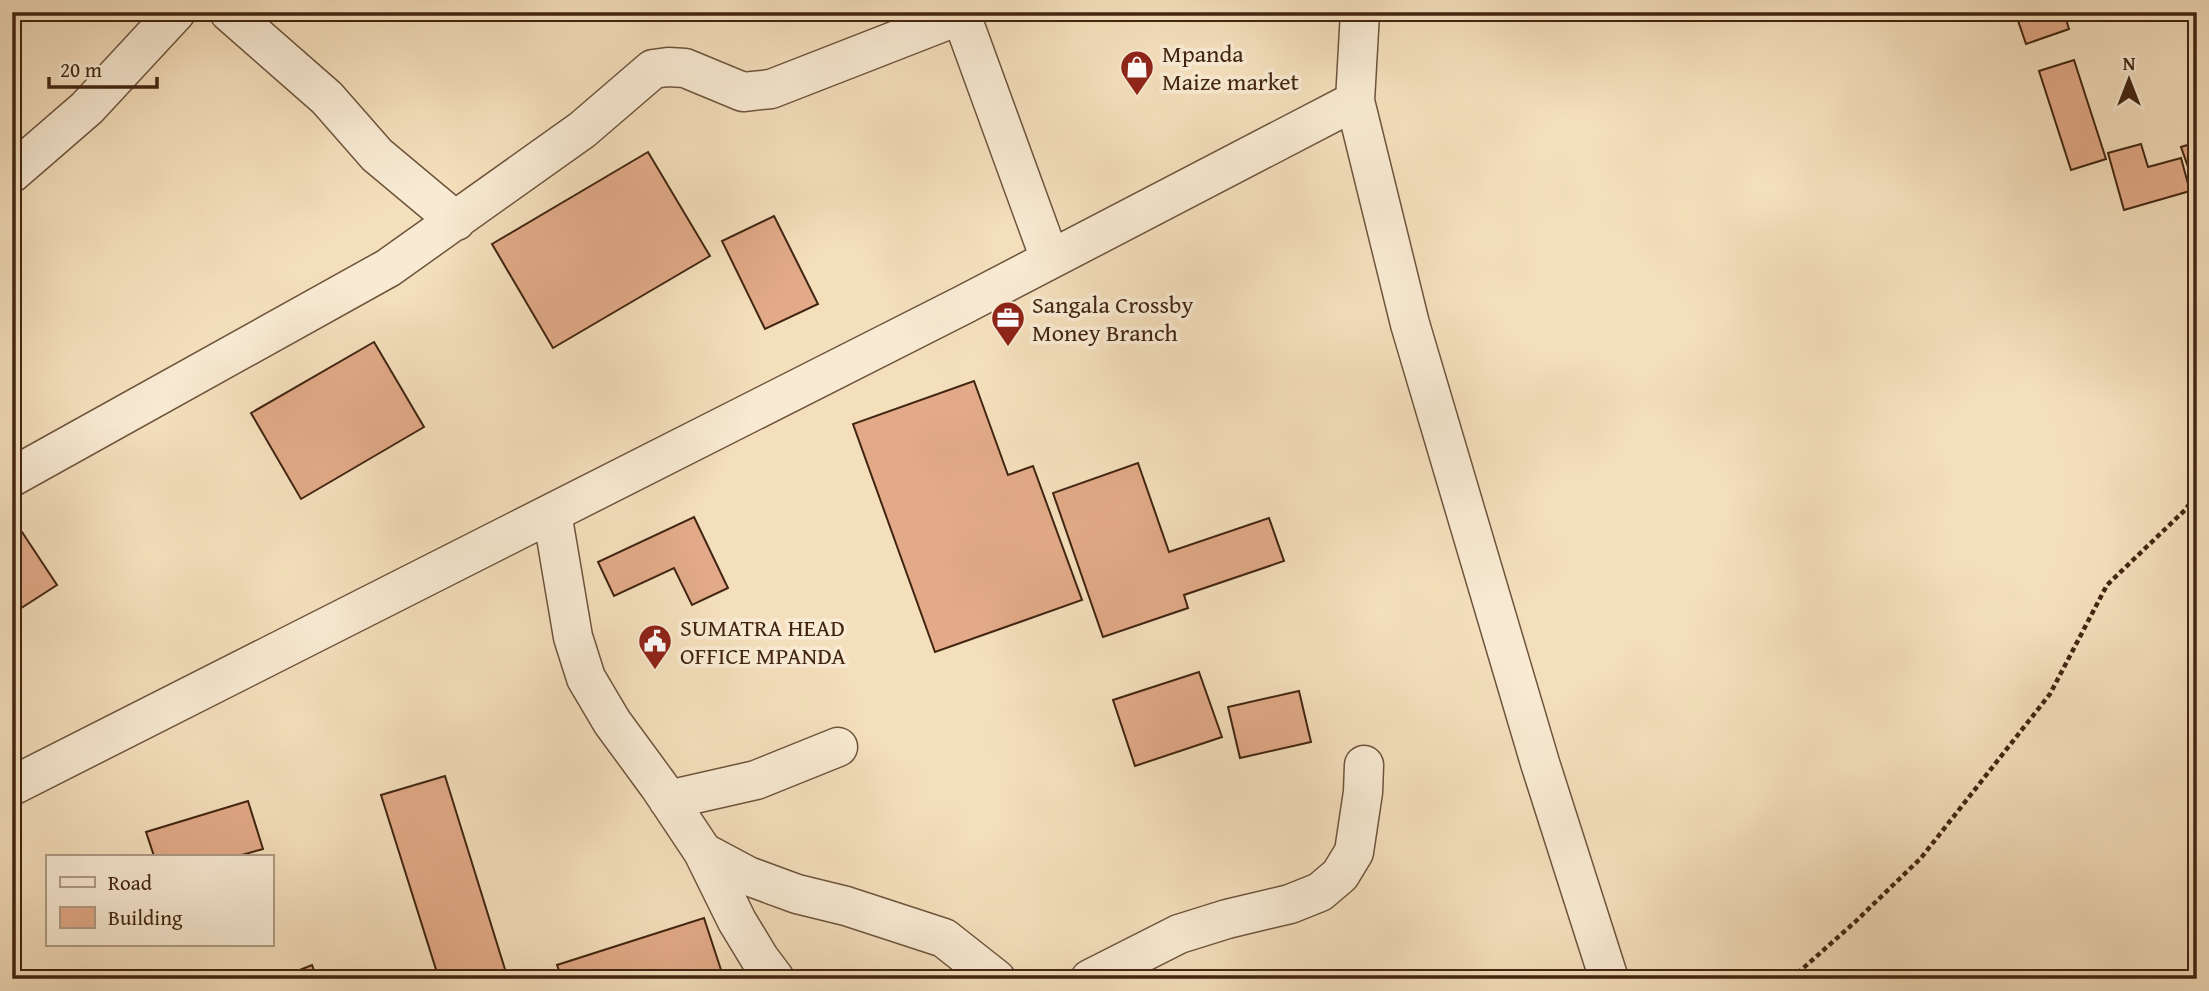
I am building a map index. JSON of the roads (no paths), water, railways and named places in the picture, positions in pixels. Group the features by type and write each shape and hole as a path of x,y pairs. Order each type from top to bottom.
{"street":[{"path":"12,173 86,108 177,12"},
{"path":"229,12 327,98 377,155 456,221"},
{"path":"1360,12 1355,101 1410,324 1540,762 1609,979"},
{"path":"12,477 388,268 582,130 653,69 668,66 685,68 743,92 771,89 961,14 1050,259"},
{"path":"12,786 963,305 1355,101"},
{"path":"552,513 573,638 586,678 612,722 703,852 737,921 775,979"},
{"path":"668,800 756,780 838,747"},
{"path":"1090,979 1178,934 1290,904 1320,892 1340,875 1354,852 1363,792 1363,765"},
{"path":"703,852 748,876 797,894 846,905 944,938 996,979"}],"place":[{"name":"Mpanda Maize market","path":"1137,97"},
{"name":"Sangala Crossby Money Branch","path":"1008,348"},
{"name":"SUMATRA HEAD OFFICE MPANDA","path":"655,671"}]}
